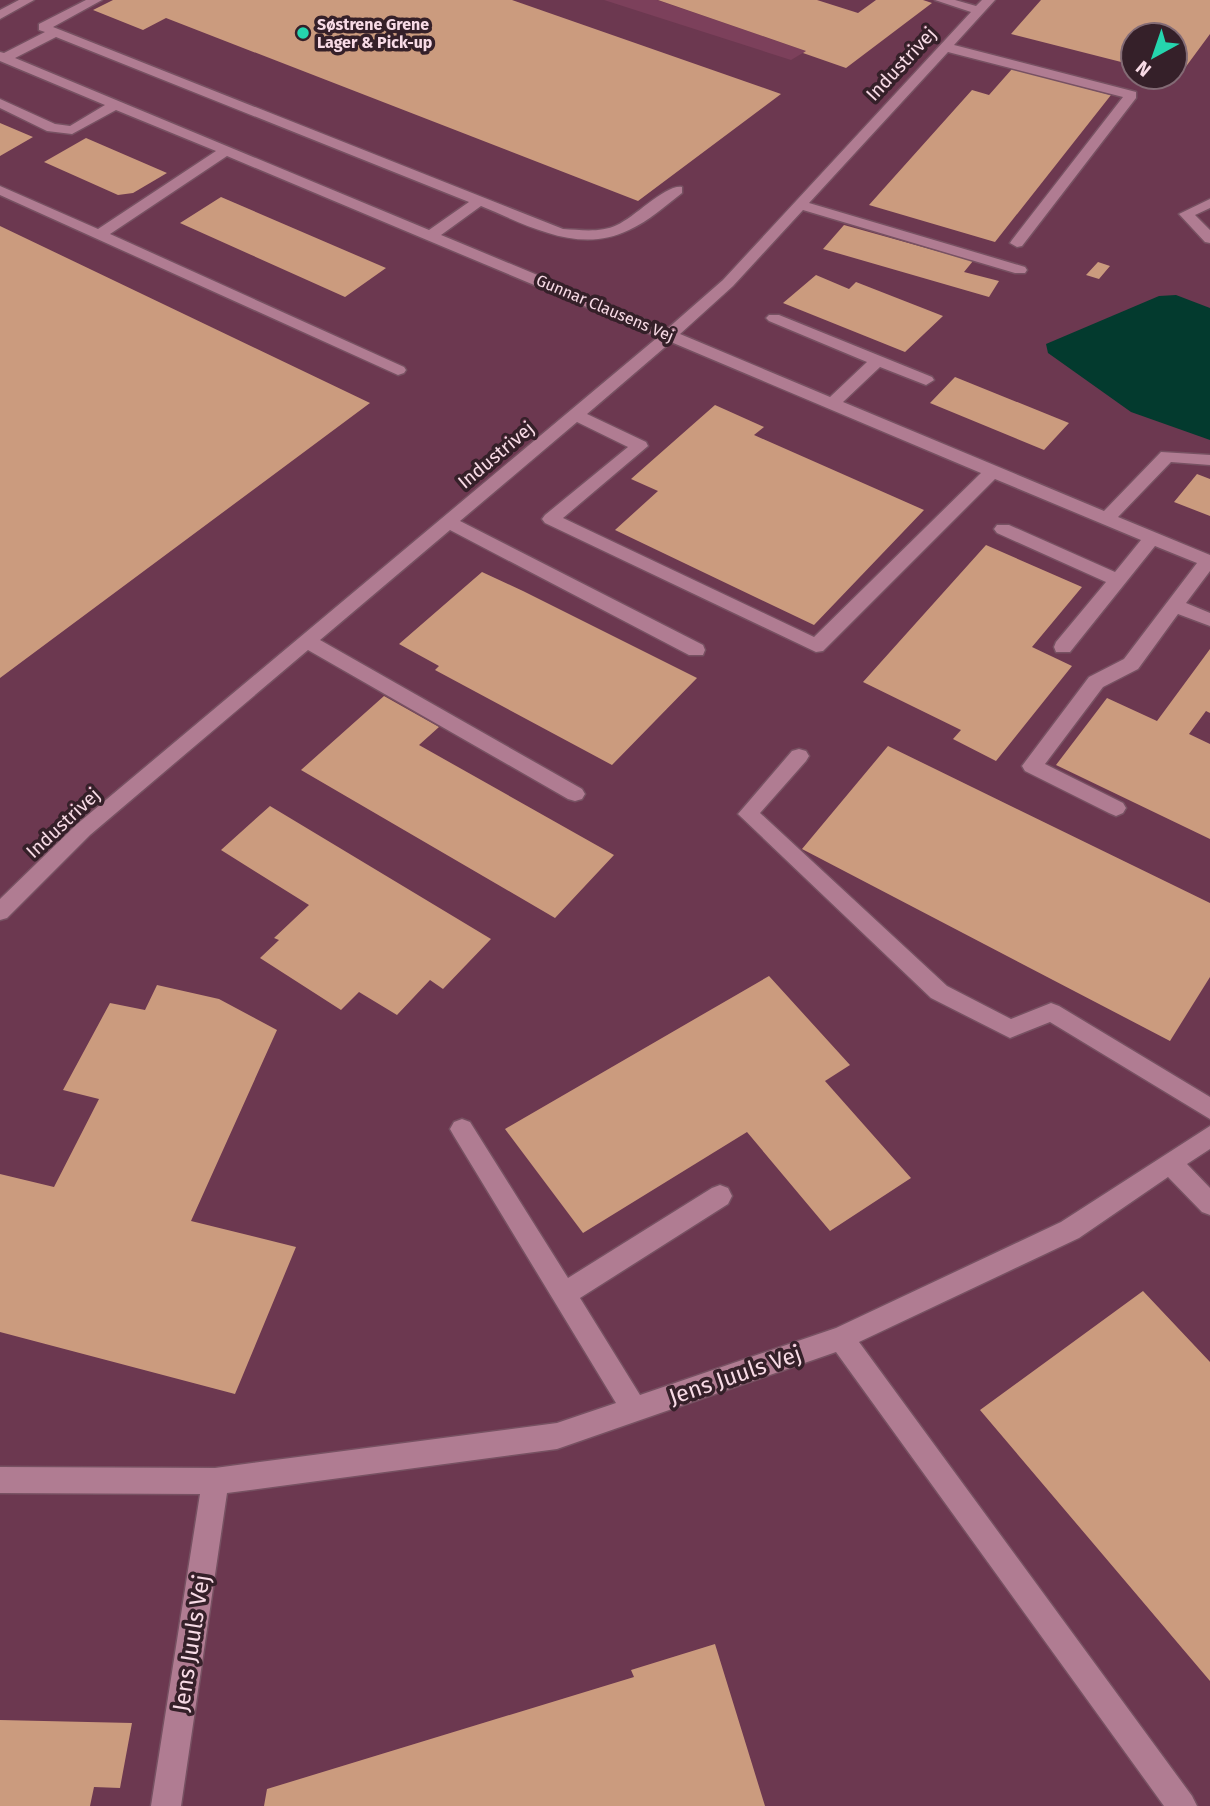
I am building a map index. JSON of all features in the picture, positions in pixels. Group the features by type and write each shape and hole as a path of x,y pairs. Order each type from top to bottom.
{"street":[{"path":"0,15 28,0"},
{"path":"96,0 43,27 559,233 584,237 621,231 677,190"},
{"path":"942,0 984,6"},
{"name":"Industrivej","path":"0,912 83,830 728,284 984,6"},
{"path":"2,57 55,32"},
{"path":"946,47 1131,95 1017,243"},
{"name":"Gunnar Clausens Vej","path":"2,57 1209,562"},
{"path":"0,103 52,128 72,130 116,104"},
{"path":"99,235 227,150"},
{"path":"0,190 398,370"},
{"path":"432,235 479,201"},
{"path":"1210,204 1186,214 1210,239"},
{"path":"800,205 1020,270"},
{"path":"774,318 926,380"},
{"path":"832,404 878,360"},
{"path":"576,415 640,446 551,519 816,646 993,471"},
{"path":"1106,519 1167,456 1210,460"},
{"path":"448,523 696,650"},
{"path":"1003,529 1118,580"},
{"path":"1063,647 1152,538"},
{"path":"1116,808 1032,766 1096,682 1131,664 1209,562"},
{"path":"1175,606 1210,620"},
{"path":"307,641 575,794"},
{"path":"799,756 748,814 939,992 1010,1029 1051,1012 1210,1110"},
{"path":"462,1129 635,1410"},
{"name":"Jens Juuls Vej","path":"0,1480 215,1481 557,1436 841,1338 1070,1230 1210,1136"},
{"path":"1170,1163 1210,1204"},
{"path":"564,1294 720,1196"},
{"path":"841,1338 1182,1806"},
{"name":"Jens Juuls Vej","path":"166,1806 215,1481"}],"shaded area":[{"path":"0,0 1210,0 1210,1806 0,1806"},
{"path":"604,0 657,0 806,51 791,60"},
{"path":"1176,295 1210,308 1210,440 1131,412 1048,353 1046,344 1159,296"}],"building":[{"path":"113,0 512,0 781,94 638,201 166,18 143,30 93,10"},
{"path":"658,0 817,0 858,13 876,0 923,0 932,3 846,68 803,53 806,51"},
{"path":"1041,0 1210,0 1210,34 1189,62 1189,21 1119,21 1119,61 1011,34"},
{"path":"1012,69 1111,95 995,242 869,205 972,90 989,95"},
{"path":"0,123 33,137 0,156"},
{"path":"86,138 167,173 133,193 118,195 44,162"},
{"path":"221,197 386,268 345,297 180,223"},
{"path":"844,225 973,261 964,272 999,281 989,297 823,249"},
{"path":"0,226 370,403 0,678"},
{"path":"1098,262 1110,266 1099,279 1086,275"},
{"path":"816,275 849,289 856,282 943,316 905,352 783,303"},
{"path":"955,377 1069,423 1044,450 930,403"},
{"path":"715,405 764,427 754,435 924,510 814,625 615,530 658,491 631,479"},
{"path":"1197,474 1210,479 1210,516 1174,502"},
{"path":"986,545 1082,587 1032,647 1072,666 996,761 953,739 961,730 863,682"},
{"path":"482,572 697,678 612,765 435,670 439,666 399,644"},
{"path":"1210,649 1210,713 1206,711 1189,734 1210,744 1210,839 1056,765 1107,698 1157,721"},
{"path":"384,696 439,727 419,745 614,855 555,918 301,770"},
{"path":"888,746 1210,903 1210,977 1170,1041 802,849"},
{"path":"270,806 491,939 443,989 430,980 397,1015 359,992 341,1010 260,958 279,940 274,938 309,905 221,850"},
{"path":"769,976 850,1065 825,1081 911,1178 830,1231 747,1132 583,1233 505,1129"},
{"path":"157,985 219,999 277,1030 191,1221 296,1247 235,1394 0,1332 0,1174 54,1187 99,1099 63,1090 110,1003 145,1010"},
{"path":"1143,1291 1210,1362 1210,1681 980,1410"},
{"path":"715,1644 765,1806 264,1806 267,1789 634,1677 631,1670"},
{"path":"0,1720 132,1723 120,1788 94,1787 90,1806 0,1806"}],"place":[{"name":"Søstrene Grene Lager & Pick-up","path":"303,33"}]}
